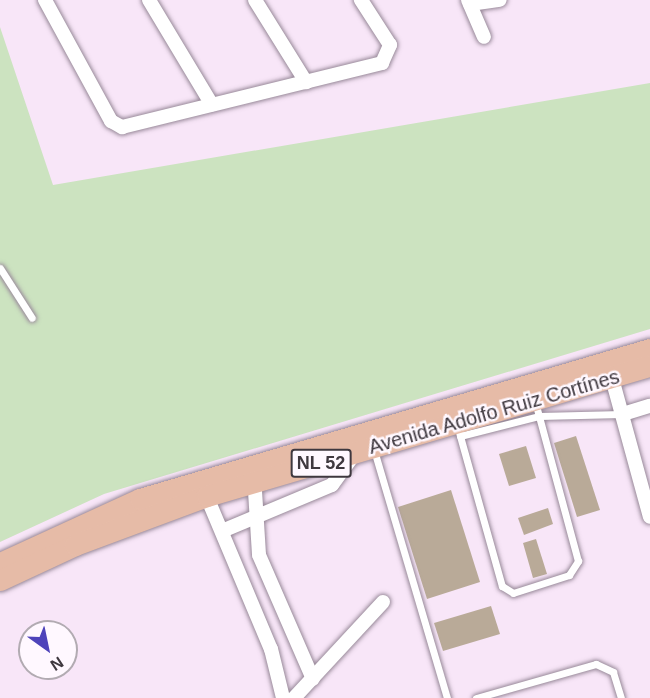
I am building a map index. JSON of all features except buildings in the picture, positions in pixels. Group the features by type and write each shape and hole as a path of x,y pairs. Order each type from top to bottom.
{"main road":[{"path":"0,563 140,499 248,474 318,445 609,369 650,349"},
{"name":"Avenida Adolfo Ruiz Cortínes","path":"0,580 97,536 207,496 248,474 458,430 536,408 609,369 650,366"}],"street":[{"path":"149,0 212,105"},
{"path":"255,0 306,82"},
{"path":"47,1 111,121 127,126 382,63 390,55 390,45 361,0"},
{"path":"484,37 469,2 500,0"},
{"path":"609,369 649,512"},
{"path":"623,414 650,406"},
{"path":"222,531 332,485 364,450"},
{"path":"248,474 253,519 265,572 313,679"},
{"path":"207,496 271,649 283,698"},
{"path":"294,698 383,602"}],"lane":[{"path":"0,268 32,318"},
{"path":"458,430 502,586 513,593 569,575 578,561 536,408 623,414"},
{"path":"364,450 447,698"},
{"path":"476,698 603,664 613,672 621,698"}],"green space":[{"path":"0,27 53,185 650,83 650,329 104,494 0,542"}]}
